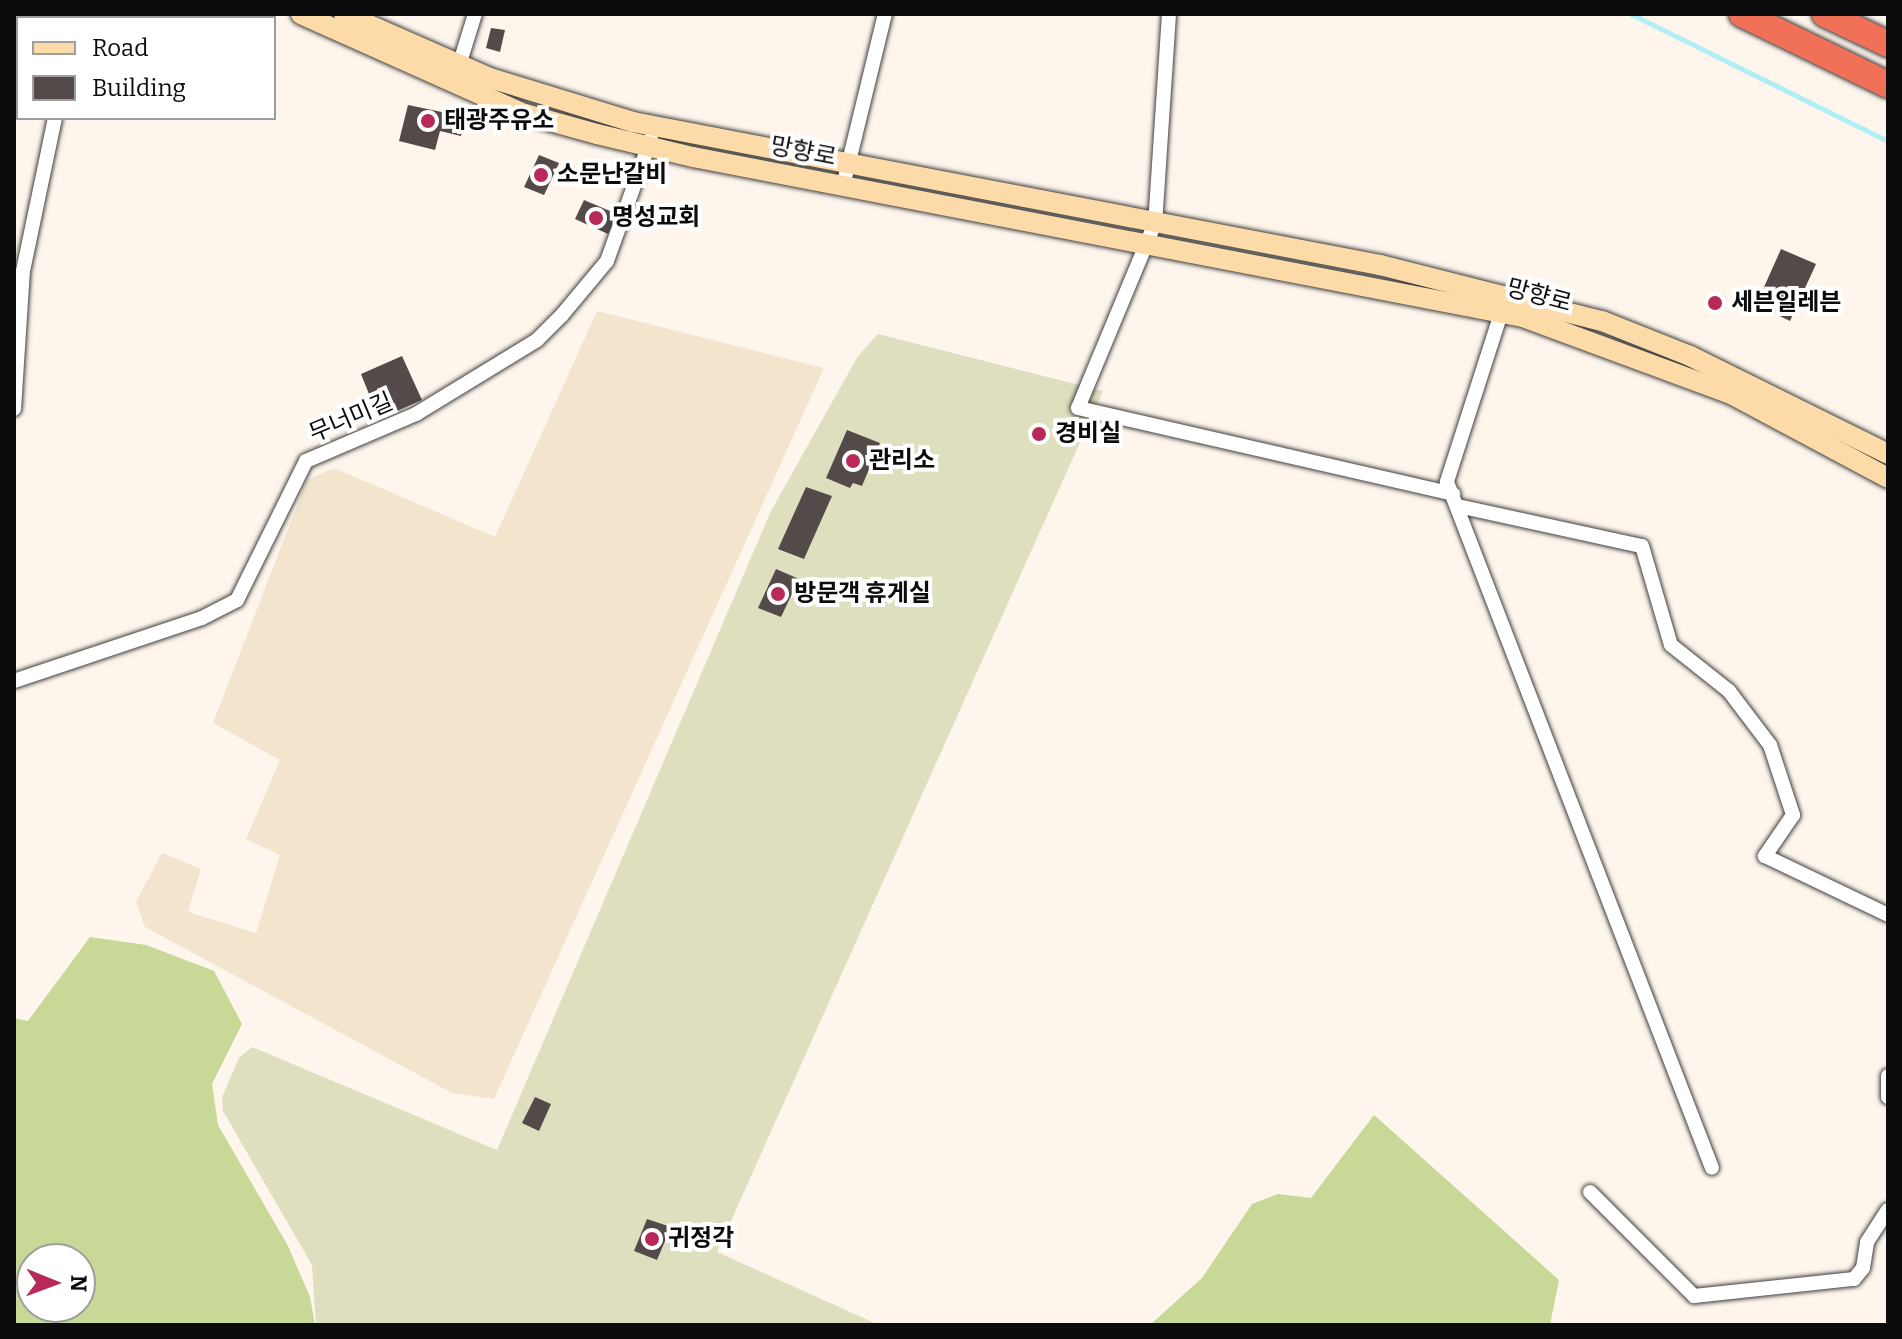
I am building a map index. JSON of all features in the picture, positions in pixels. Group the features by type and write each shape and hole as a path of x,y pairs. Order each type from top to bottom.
{"highway":[{"path":"1742,14 1888,85"},
{"path":"1825,14 1888,44"}],"main road":[{"name":"망향로","path":"301,14 457,75"},
{"name":"망향로","path":"344,14 525,114 652,137 847,164 1380,265 1504,304 1676,370 1784,419 1888,478"},
{"name":"망향로","path":"652,137 843,186 1150,244 1602,321 1690,356 1888,454"}],"street":[{"path":"457,75 475,14"},
{"path":"843,186 885,14"},
{"path":"1169,14 1155,223 1150,244 1078,408 1642,546 1671,645 1729,691 1770,745 1793,815 1765,856 1888,915"},
{"path":"14,409 23,271 55,120"},
{"name":"무너미길","path":"14,681 202,618 237,600 306,461 416,414 537,340 562,315 607,261 652,137"},
{"path":"1504,304 1447,482 1712,1168"},
{"path":"1888,1076 1888,1097"},
{"path":"1590,1192 1694,1296 1854,1279 1863,1268 1867,1242 1888,1210"}],"shaded area":[{"path":"597,311 824,368 494,1099 452,1093 145,927 136,902 162,853 201,869 188,912 256,933 280,855 246,839 280,760 213,723 307,480 334,468 495,537"}],"green space":[{"path":"878,334 1103,391 717,1252 879,1325 316,1325 312,1265 223,1111 222,1097 239,1058 252,1047 497,1150 771,511 858,356"},
{"path":"90,937 146,945 214,971 242,1024 212,1084 218,1125 288,1246 310,1297 315,1325 14,1325 14,1018 28,1021"},
{"path":"1374,1115 1559,1280 1550,1325 1150,1325 1202,1278 1252,1204 1278,1194 1311,1198"}],"building":[{"path":"491,28 505,30 500,52 486,48"},
{"path":"408,105 466,117 461,136 440,131 435,150 399,141"},
{"name":"소문난갈비","path":"539,155 559,163 544,195 524,187"},
{"name":"명성교회","path":"584,200 617,214 608,234 575,219"},
{"path":"1781,249 1816,264 1790,321 1756,305"},
{"path":"402,356 422,400 379,419 361,374"},
{"name":"경비실","path":"1033,427 1050,433 1046,442 1029,434"},
{"name":"관리소","path":"847,430 880,443 862,486 853,483 850,488 826,478"},
{"path":"806,487 832,496 804,559 778,549"},
{"name":"방문객 휴게실","path":"776,569 799,579 781,617 758,608"},
{"path":"535,1097 551,1104 539,1131 522,1123"},
{"name":"귀정각","path":"647,1219 671,1227 657,1260 634,1251"}],"waterway":[{"path":"1631,14 1888,141"}],"place":[{"name":"태광주유소","path":"428,121"},
{"name":"소문난갈비","path":"541,175"},
{"name":"명성교회","path":"596,218"},
{"name":"세븐일레븐","path":"1715,303"},
{"name":"경비실","path":"1039,434"},
{"name":"관리소","path":"853,461"},
{"name":"방문객 휴게실","path":"778,594"},
{"name":"귀정각","path":"652,1239"}]}
